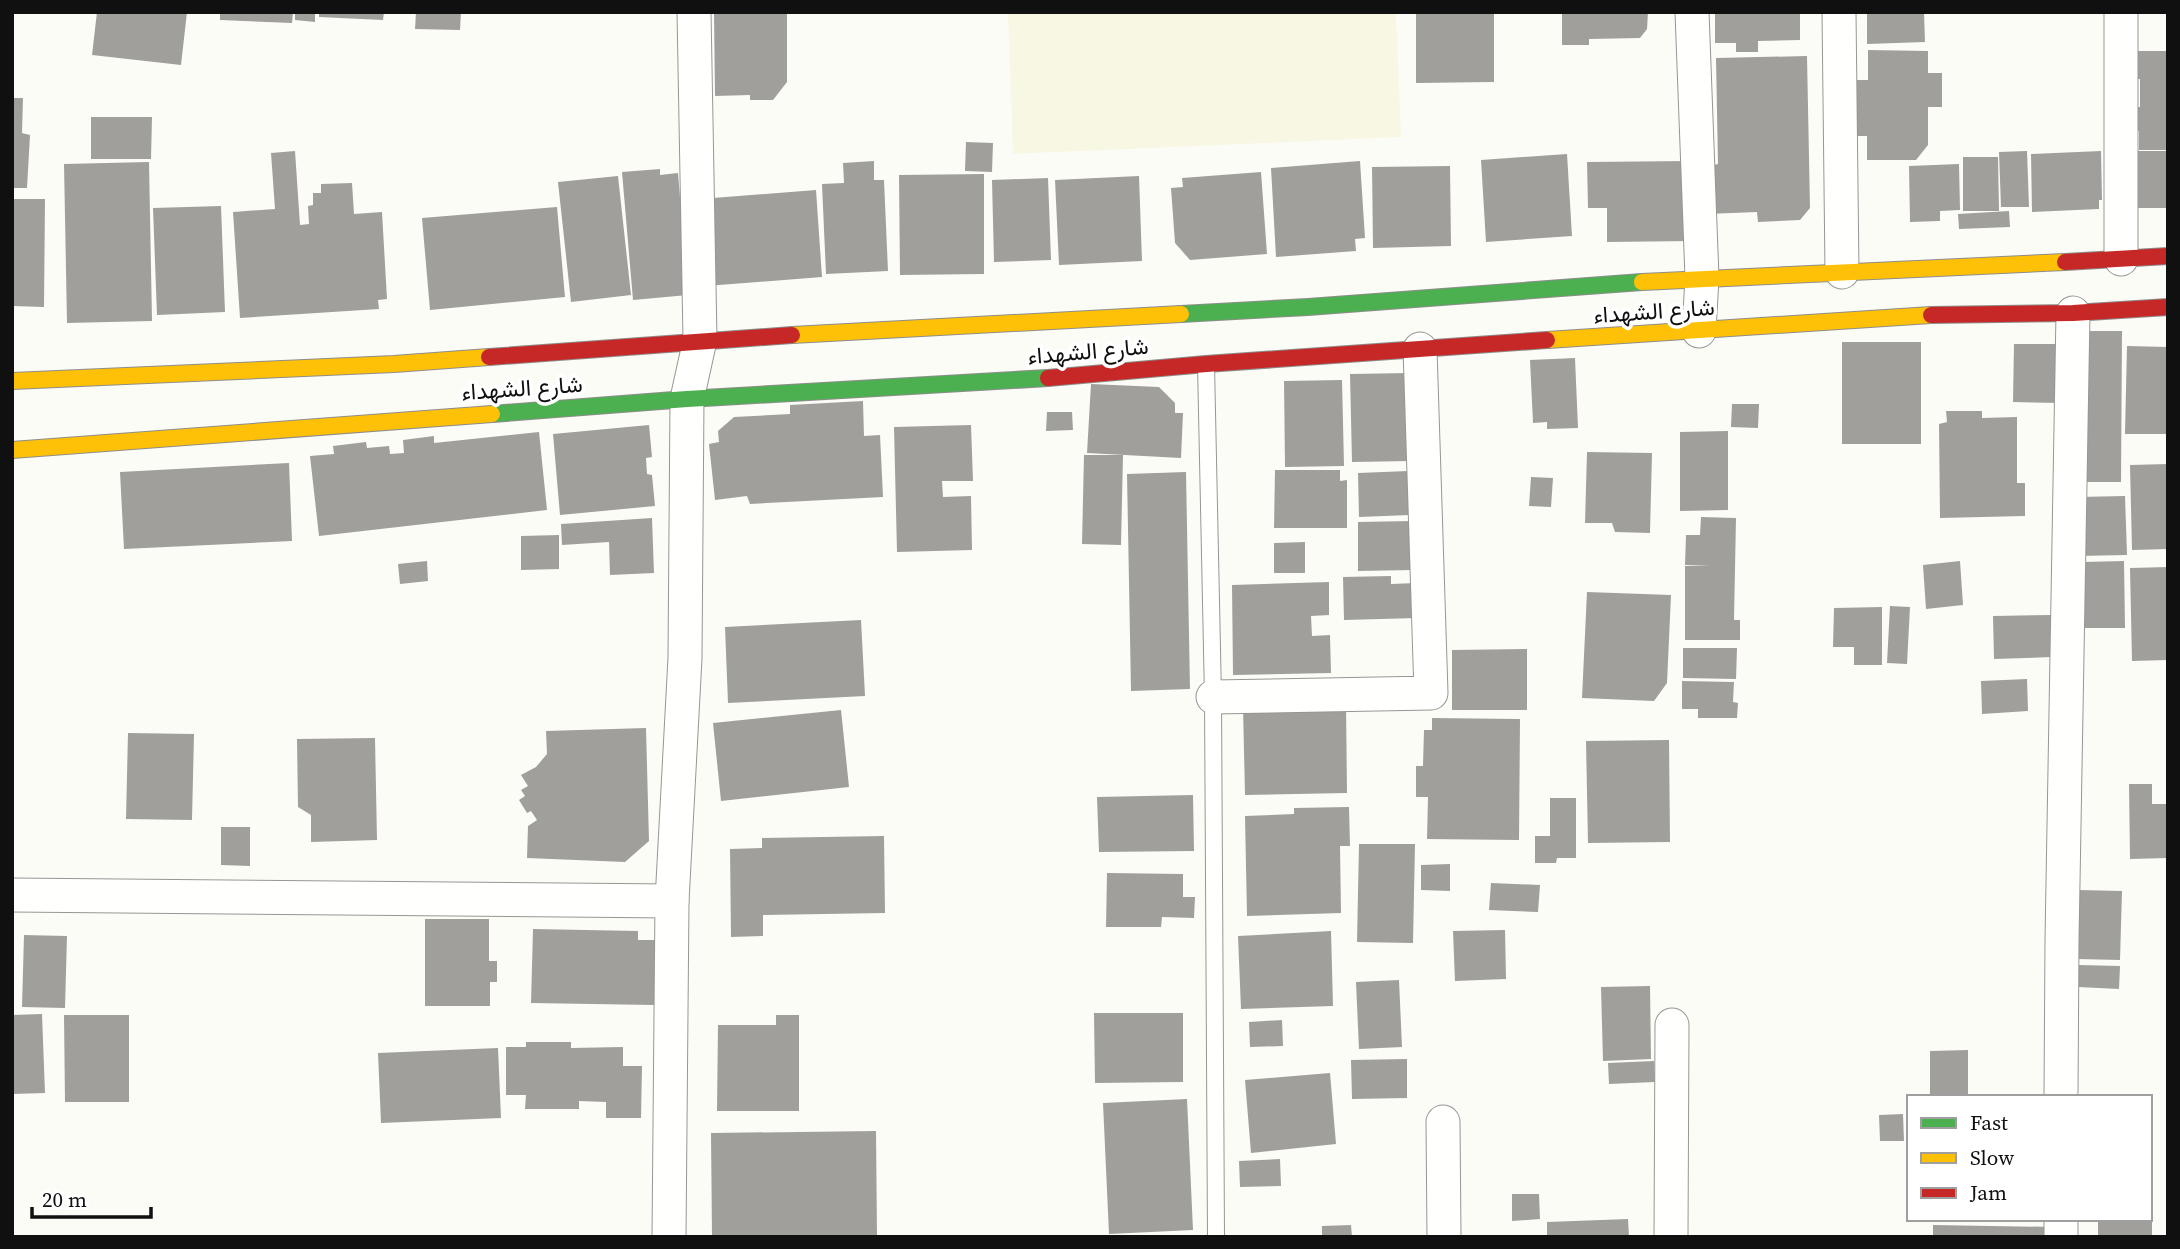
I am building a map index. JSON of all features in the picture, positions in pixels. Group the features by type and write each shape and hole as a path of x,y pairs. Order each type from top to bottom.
{"main road":[{"name":"شارع الشهداء","path":"12,381 394,364 700,340 1308,307 1702,278 2168,256"},
{"name":"شارع الشهداء","path":"12,450 687,399 1023,380 1206,364 1909,315 2073,313 2168,307"}],"street":[{"path":"669,1237 672,901 685,658 687,399 700,340 694,12"},
{"path":"1692,12 1702,278 1699,331"},
{"path":"1839,12 1842,272"},
{"path":"2121,12 2121,259"},
{"path":"2061,1095 2073,313"},
{"path":"1213,697 1431,693 1420,349"},
{"path":"12,895 672,901"},
{"path":"1671,1237 1672,1025"},
{"path":"1443,1122 1444,1237"}],"lane":[{"path":"1206,364 1213,697 1216,1237"}],"green space":[{"path":"1008,12 1396,12 1401,137 1013,154"}],"building":[{"path":"97,12 187,12 181,65 92,55"},
{"path":"220,12 293,12 292,23 220,20"},
{"path":"295,12 315,12 315,22 295,20"},
{"path":"319,12 384,12 383,20 319,17"},
{"path":"416,12 461,12 460,30 415,29"},
{"path":"787,12 787,82 773,100 750,100 750,95 715,96 714,13"},
{"path":"1416,12 1494,12 1494,82 1416,83"},
{"path":"1562,12 1648,12 1647,29 1640,38 1589,39 1589,45 1562,45"},
{"path":"1715,12 1800,12 1800,40 1758,41 1758,52 1736,52 1736,43 1715,43"},
{"path":"1867,12 1924,12 1925,42 1867,44"},
{"path":"1868,50 1928,51 1928,73 1942,73 1942,107 1928,107 1928,145 1916,160 1867,160 1867,136 1845,136 1845,80 1868,80"},
{"path":"2126,51 2168,51 2168,150 2139,150 2139,131 2132,131 2133,107 2140,107 2140,79 2126,79"},
{"path":"1807,56 1810,208 1800,220 1758,222 1757,212 1707,214 1706,167 1718,164 1716,58"},
{"path":"12,98 23,98 22,133 30,135 27,188 12,188"},
{"path":"91,117 152,117 151,159 91,159"},
{"path":"966,142 993,143 992,172 965,171"},
{"path":"295,151 300,225 309,224 308,206 313,205 313,193 321,193 321,184 352,183 354,214 382,212 387,299 378,300 379,309 240,318 233,212 275,209 271,153"},
{"path":"2027,151 2029,207 2001,207 1999,152"},
{"path":"2101,151 2102,200 2099,200 2099,209 2032,212 2031,154"},
{"path":"2133,151 2168,151 2168,208 2133,208"},
{"path":"1567,154 1572,236 1486,242 1481,160"},
{"path":"1963,157 1998,157 1999,211 1963,211"},
{"path":"874,161 874,180 884,180 888,271 826,274 822,184 844,183 843,163"},
{"path":"1360,161 1365,238 1355,239 1356,251 1276,257 1271,168"},
{"path":"1690,161 1691,241 1607,242 1607,208 1588,208 1587,162"},
{"path":"149,162 152,321 67,323 64,164"},
{"path":"1959,164 1960,210 1940,211 1940,221 1910,222 1909,166"},
{"path":"1450,166 1451,246 1373,248 1372,167"},
{"path":"660,169 660,175 678,173 688,295 633,300 622,172"},
{"path":"1261,172 1267,254 1190,260 1175,243 1171,188 1183,187 1182,178"},
{"path":"984,174 984,274 900,275 899,175"},
{"path":"618,176 631,295 571,302 558,182"},
{"path":"1139,176 1142,261 1059,265 1055,180"},
{"path":"1048,178 1051,260 994,262 992,180"},
{"path":"816,190 822,277 706,286 700,199"},
{"path":"12,199 45,199 44,307 12,306"},
{"path":"221,206 225,312 157,315 153,208"},
{"path":"557,207 565,297 430,310 422,218"},
{"path":"2009,211 2010,227 1959,229 1958,214"},
{"path":"2074,331 2122,331 2121,482 2074,482"},
{"path":"1842,342 1921,342 1921,444 1842,444"},
{"path":"2014,344 2062,344 2061,403 2013,402"},
{"path":"2127,346 2168,347 2168,434 2125,434"},
{"path":"1575,358 1578,428 1547,429 1547,422 1533,423 1530,360"},
{"path":"1409,373 1411,461 1352,462 1350,374"},
{"path":"1342,380 1344,466 1285,467 1284,381"},
{"path":"1091,384 1159,387 1175,403 1175,413 1183,413 1181,458 1087,453"},
{"path":"863,401 864,436 880,435 883,497 750,504 747,496 715,500 709,444 719,442 718,431 734,417 790,414 790,405"},
{"path":"1732,404 1759,404 1758,428 1731,427"},
{"path":"1946,411 1982,411 1982,418 2017,417 2017,483 2025,483 2025,516 1940,518 1939,424 1947,422"},
{"path":"1047,412 1072,412 1073,430 1046,431"},
{"path":"649,425 652,457 646,458 647,474 652,475 655,506 560,515 553,434"},
{"path":"971,425 973,481 942,481 943,497 971,496 972,550 897,552 894,427"},
{"path":"1728,431 1728,510 1680,511 1680,432"},
{"path":"539,432 547,510 319,536 310,456 334,454 333,446 366,442 367,448 389,446 390,454 404,453 403,440 434,436 434,443"},
{"path":"1587,452 1652,453 1650,533 1615,532 1612,523 1585,523"},
{"path":"1084,455 1123,455 1121,545 1082,544"},
{"path":"289,463 292,541 124,549 120,472"},
{"path":"2168,464 2168,549 2132,550 2130,465"},
{"path":"1275,470 1340,470 1340,481 1347,480 1347,528 1274,528"},
{"path":"1408,471 1410,515 1359,517 1358,473"},
{"path":"1186,472 1190,689 1131,691 1127,474"},
{"path":"1531,477 1553,478 1551,507 1529,506"},
{"path":"2125,496 2127,555 2078,556 2077,497"},
{"path":"1701,517 1736,518 1734,620 1740,620 1740,640 1685,640 1685,566 1710,566 1685,565 1686,535 1700,535"},
{"path":"652,518 654,573 610,575 609,542 562,545 561,524"},
{"path":"1412,521 1412,570 1358,571 1358,522"},
{"path":"559,535 559,569 521,570 521,536"},
{"path":"1305,542 1305,573 1274,573 1274,543"},
{"path":"427,561 428,581 400,584 398,564"},
{"path":"1960,561 1963,605 1926,609 1923,565"},
{"path":"2124,561 2125,628 2084,628 2082,562"},
{"path":"2168,567 2168,660 2132,661 2130,568"},
{"path":"1391,576 1391,584 1417,583 1418,618 1344,620 1343,577"},
{"path":"1329,582 1329,615 1311,616 1312,636 1330,635 1331,673 1233,675 1232,585"},
{"path":"1587,592 1671,595 1667,683 1654,701 1582,698"},
{"path":"1890,606 1910,607 1907,664 1887,663"},
{"path":"1882,607 1882,665 1854,665 1854,647 1833,647 1834,608"},
{"path":"2052,615 2053,657 1994,659 1993,616"},
{"path":"861,620 865,696 728,703 725,627"},
{"path":"1683,648 1737,648 1736,679 1683,678"},
{"path":"1527,649 1527,710 1452,710 1452,650"},
{"path":"2027,679 2028,711 1982,714 1981,681"},
{"path":"1682,681 1734,682 1733,702 1738,703 1737,718 1698,718 1698,709 1682,709"},
{"path":"1346,704 1347,793 1245,795 1243,707"},
{"path":"841,710 849,787 721,801 713,723"},
{"path":"1432,718 1520,719 1519,840 1427,839 1428,797 1416,797 1416,766 1423,766 1424,730 1432,730"},
{"path":"646,728 649,841 625,862 527,858 528,826 537,820 531,811 527,813 519,800 525,796 521,790 528,786 521,775 536,767 547,754 546,731"},
{"path":"128,733 194,734 192,820 126,819"},
{"path":"375,738 377,840 311,842 311,815 298,807 297,739"},
{"path":"1669,740 1670,842 1588,843 1586,741"},
{"path":"2129,784 2152,784 2152,804 2168,804 2168,858 2130,859"},
{"path":"1193,795 1194,851 1099,852 1097,797"},
{"path":"1550,798 1576,798 1576,858 1557,858 1556,863 1535,863 1535,836 1550,836"},
{"path":"1349,807 1350,846 1340,846 1341,913 1247,916 1245,816 1294,814 1294,808"},
{"path":"221,827 250,827 250,866 221,865"},
{"path":"884,836 885,913 763,915 763,936 731,937 730,849 762,848 762,838"},
{"path":"1359,844 1415,844 1413,943 1357,942"},
{"path":"1450,864 1450,891 1421,890 1421,865"},
{"path":"1107,873 1183,874 1183,897 1195,897 1194,918 1162,917 1161,927 1106,927"},
{"path":"1491,883 1540,885 1538,912 1489,910"},
{"path":"2079,890 2122,891 2120,960 2077,959"},
{"path":"425,919 489,919 489,961 497,961 497,982 490,982 490,1006 425,1006"},
{"path":"533,929 638,931 638,940 656,940 654,1005 531,1003"},
{"path":"1505,930 1506,979 1455,981 1453,931"},
{"path":"1331,931 1333,1006 1241,1009 1238,936"},
{"path":"24,935 67,936 65,1008 22,1007"},
{"path":"2079,965 2120,966 2119,989 2078,987"},
{"path":"1399,980 1402,1047 1359,1049 1356,982"},
{"path":"1650,986 1651,1059 1603,1061 1601,987"},
{"path":"1094,1013 1183,1013 1183,1082 1095,1083"},
{"path":"42,1014 45,1093 12,1094 12,1015"},
{"path":"64,1015 129,1015 129,1102 65,1102"},
{"path":"776,1015 799,1015 799,1111 717,1111 718,1025 776,1025"},
{"path":"1282,1020 1283,1046 1250,1047 1249,1022"},
{"path":"526,1042 571,1042 571,1048 623,1047 623,1066 642,1066 641,1118 606,1118 606,1102 579,1101 579,1109 525,1109 526,1095 506,1095 506,1047 526,1047"},
{"path":"498,1048 501,1118 381,1123 378,1053"},
{"path":"1968,1050 1968,1094 1930,1095 1930,1051"},
{"path":"1407,1059 1407,1098 1352,1099 1351,1060"},
{"path":"1654,1061 1655,1082 1609,1084 1608,1063"},
{"path":"1330,1073 1336,1144 1251,1153 1245,1080"},
{"path":"1187,1099 1193,1230 1109,1234 1103,1103"},
{"path":"1903,1114 1904,1141 1880,1141 1879,1115"},
{"path":"876,1131 877,1237 712,1237 711,1133"},
{"path":"1280,1159 1281,1186 1240,1187 1239,1161"},
{"path":"1512,1194 1539,1194 1540,1219 1512,1221"},
{"path":"1628,1219 1629,1237 1547,1237 1547,1222"},
{"path":"2098,1221 2152,1221 2152,1237 2098,1237"},
{"path":"1351,1225 1352,1237 1322,1237 1322,1226"},
{"path":"1933,1225 2055,1227 2055,1237 1933,1237"}],"traffic: fast":[{"path":"1181,314 1642,282"},
{"path":"492,414 687,399 1048,378"}],"traffic: slow":[{"path":"1642,282 2065,262"},
{"path":"792,335 1181,314"},
{"path":"1547,340 1931,315"},
{"path":"12,381 394,364 489,357"},
{"path":"12,450 492,414"}],"traffic: jam":[{"path":"2065,262 2168,256"},
{"path":"1931,315 2073,313 2168,307"},
{"path":"489,357 792,335"},
{"path":"1048,378 1547,340"}]}
